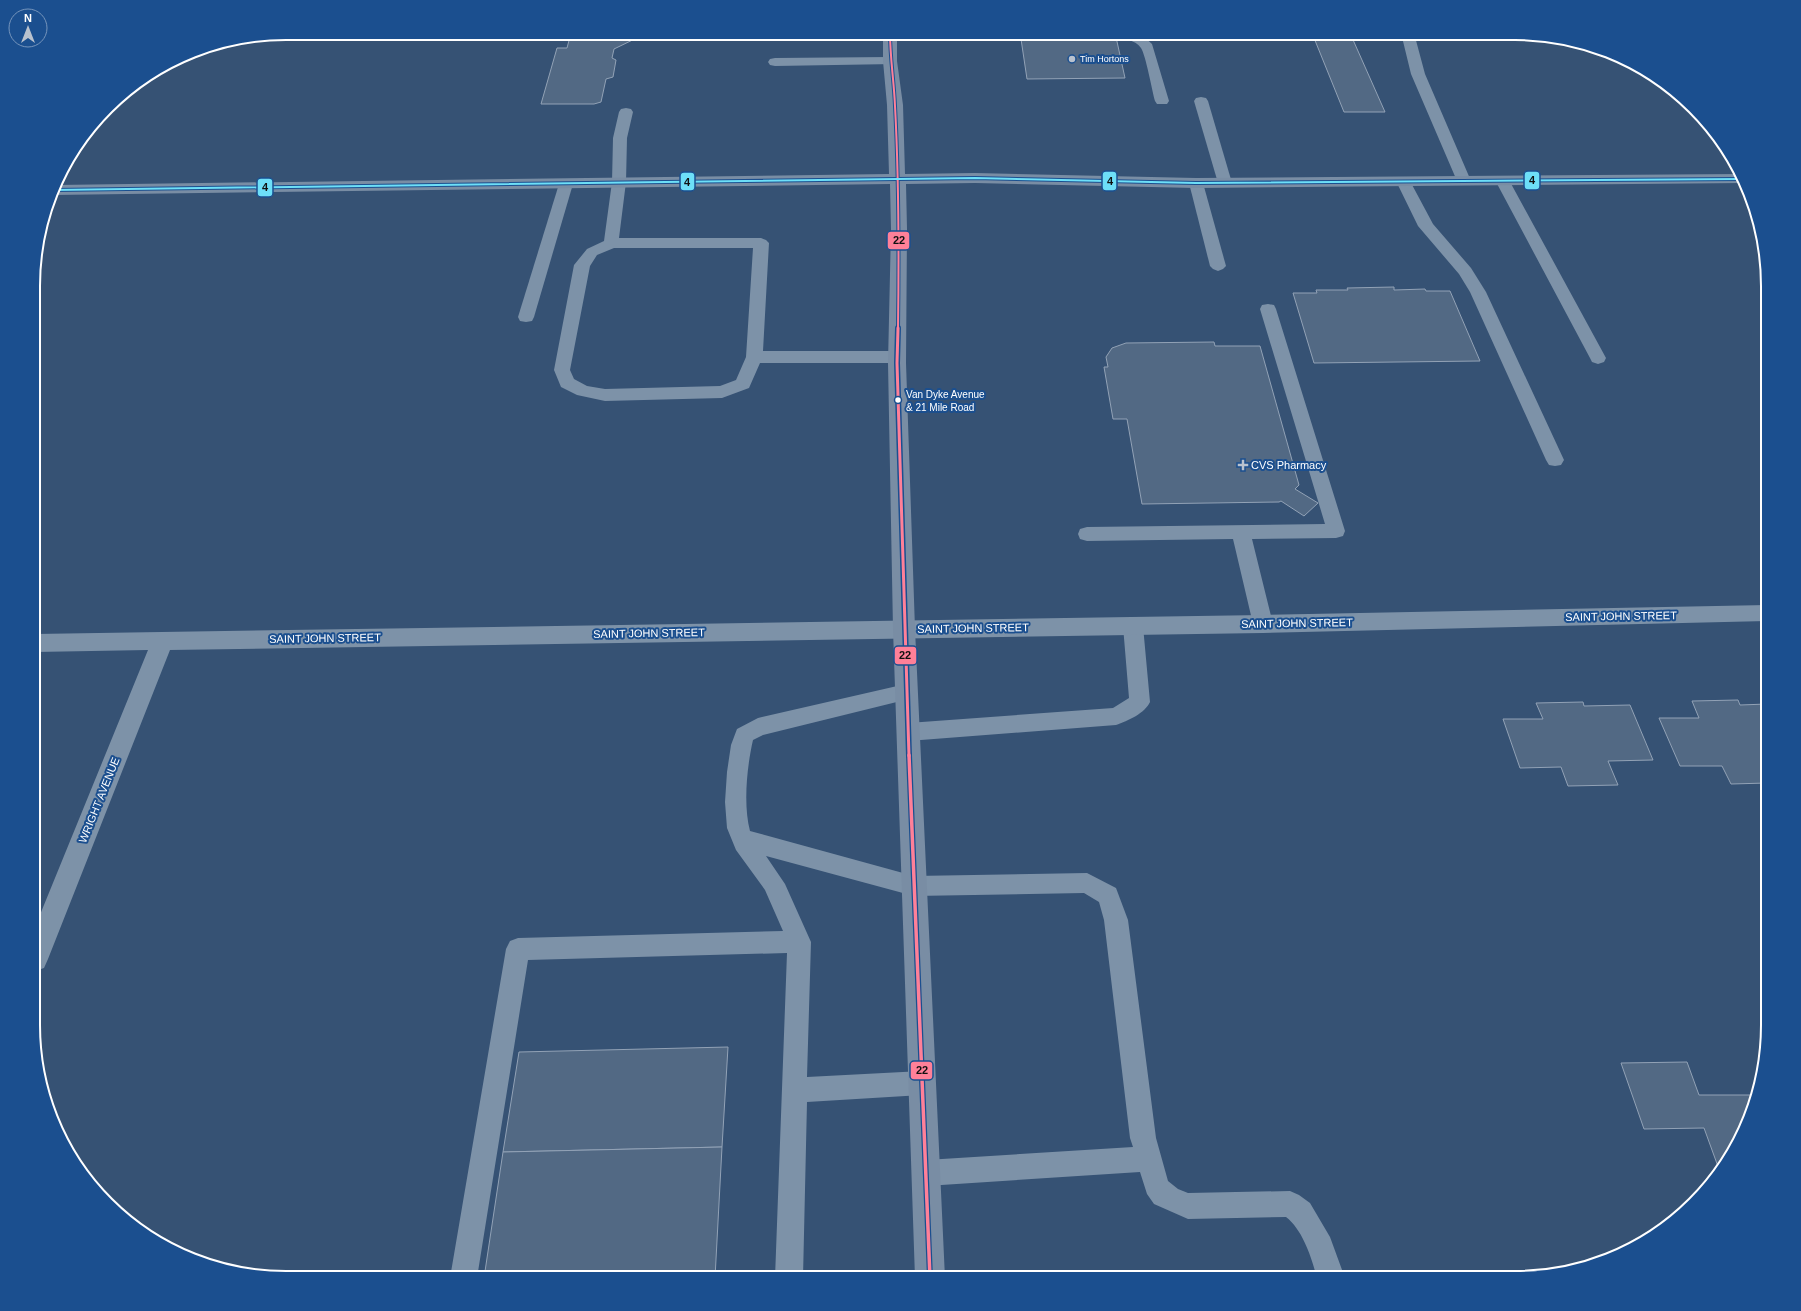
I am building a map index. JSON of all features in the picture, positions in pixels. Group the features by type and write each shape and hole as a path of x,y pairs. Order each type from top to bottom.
{"street":[{"path":"890,40 890,61 895,105 899,229 897,357 906,692 930,1271"},
{"path":"60,190 975,178 1196,183 1737,179"},
{"name":"SAINT JOHN STREET","path":"40,642 1263,624 1761,613"},
{"name":"WRIGHT AVENUE","path":"40,947 163,640"}],"lane":[{"path":"1139,40 1147,47 1162,101"},
{"path":"1409,40 1418,74 1464,181"},
{"path":"775,62 890,61"},
{"path":"1201,100 1225,183"},
{"path":"611,243 619,182 620,138 626,112"},
{"path":"1502,180 1598,358"},
{"path":"1403,181 1426,226 1465,271 1478,292 1555,460"},
{"path":"1196,183 1218,266"},
{"path":"526,317 566,184"},
{"path":"611,243 761,244 754,358 743,384 722,392 605,395 583,391 567,383 562,370 582,265 592,252 611,243"},
{"path":"1087,534 1336,531 1268,309"},
{"path":"754,358 897,357"},
{"path":"1241,532 1263,624"},
{"path":"908,732 1116,716 1140,702 1133,626"},
{"path":"789,1271 799,942 790,919 769,876 742,839 736,816 740,759 744,735 758,727 906,692"},
{"path":"742,839 914,886 1087,883 1108,895 1116,920 1143,1138 1158,1190 1173,1201 1188,1206 1290,1204 1301,1212 1321,1246 1329,1271"},
{"path":"464,1271 518,949 799,942"},
{"path":"795,1090 922,1083"},
{"path":"926,1174 1149,1160"}],"building":[{"path":"569,40 633,40 614,49 612,58 616,60 613,77 606,79 601,102 594,104 541,104 557,48 567,48"},
{"name":"Tim Hortons","path":"1021,40 1117,40 1125,78 1027,79"},
{"path":"1315,40 1353,40 1385,112 1344,112"},
{"path":"1394,287 1394,290 1425,289 1426,291 1450,291 1480,361 1314,363 1293,293 1317,293 1316,290 1348,290 1347,288"},
{"name":"CVS Pharmacy","path":"1214,342 1215,346 1260,346 1299,485 1295,489 1318,503 1304,516 1281,501 1142,504 1127,419 1113,419 1104,367 1108,367 1106,357 1112,348 1126,343"},
{"path":"1738,700 1740,705 1761,704 1761,783 1731,784 1722,766 1680,766 1659,718 1699,718 1692,701"},
{"path":"1583,702 1584,706 1630,705 1653,760 1608,761 1618,785 1568,786 1561,767 1520,768 1503,719 1543,719 1536,703"},
{"path":"728,1047 722,1147 503,1152 519,1052"},
{"path":"1687,1062 1699,1095 1751,1095 1736,1134 1718,1165 1704,1128 1644,1129 1621,1063"},
{"path":"722,1147 715,1271 485,1271 503,1152"}],"transit line":[{"name":"22","path":"890,40 890,61 895,105 899,229 897,363 904,629 930,1271"},
{"name":"4","path":"60,190 975,178 1196,183 1737,179"}],"place":[{"name":"Tim Hortons","path":"1072,59"},
{"name":"Van Dyke Avenue & 21 Mile Road","path":"898,400"},
{"name":"CVS Pharmacy","path":"1243,465"}]}
